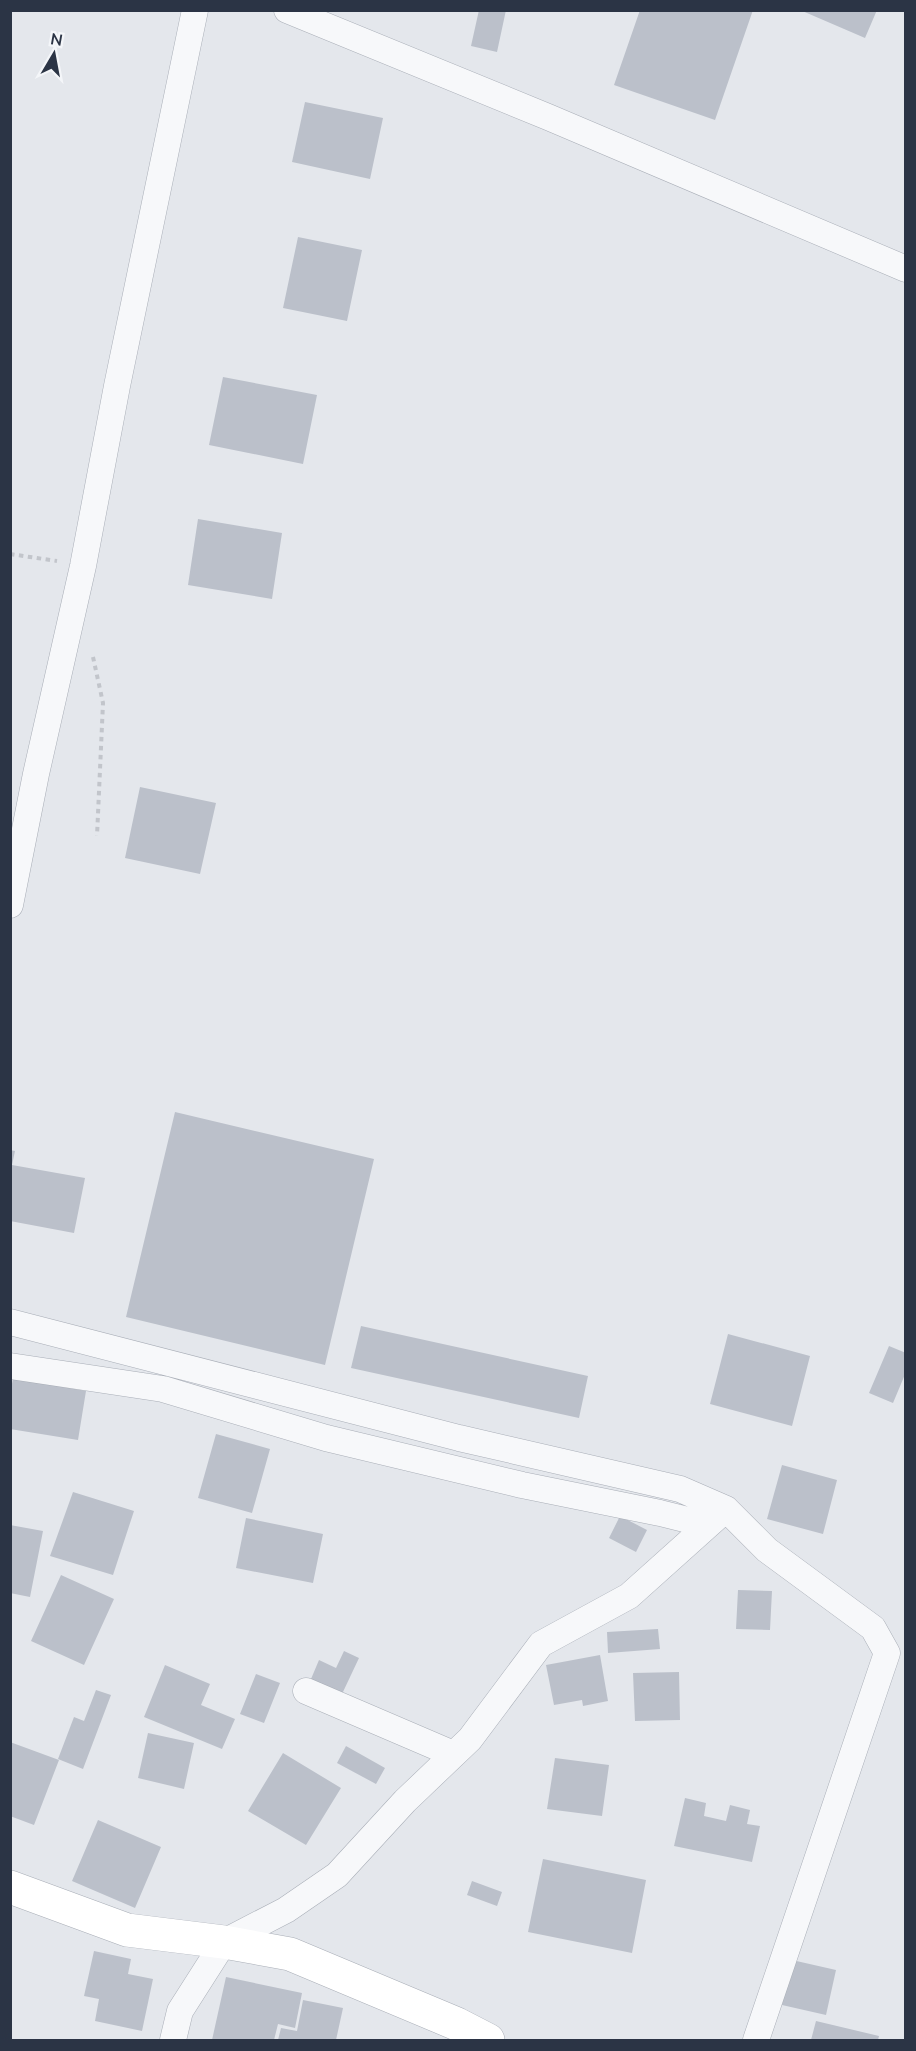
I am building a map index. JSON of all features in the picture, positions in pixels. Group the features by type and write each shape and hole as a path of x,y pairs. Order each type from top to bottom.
{"street":[{"path":"10,905 36,774 83,566 117,386 195,10"},
{"path":"287,10 906,269"},
{"path":"10,1322 459,1438 680,1489 873,1629 887,1653 756,2040"},
{"path":"10,1366 163,1389 326,1438 522,1485 660,1513 717,1517"},
{"path":"173,2040 180,2011 224,1942 286,1910 337,1875 405,1801 470,1739 541,1644 628,1596 717,1517"},
{"path":"306,1691 453,1754"},
{"path":"10,1887 127,1930 224,1942 290,1954 457,2024 488,2040"}],"path":[{"path":"10,554 83,566"},
{"path":"92,650 103,703 97,836"}],"building":[{"path":"479,10 506,10 497,52 471,46"},
{"path":"640,10 753,10 715,120 614,85"},
{"path":"800,10 877,10 865,38"},
{"path":"305,102 383,118 370,179 292,162"},
{"path":"298,237 362,250 347,321 283,308"},
{"path":"223,377 317,395 303,464 209,445"},
{"path":"198,519 282,533 272,599 188,585"},
{"path":"140,787 216,803 200,874 125,858"},
{"path":"175,1112 374,1159 325,1365 126,1317"},
{"path":"10,1150 15,1151 12,1165 85,1178 74,1233 10,1221"},
{"path":"361,1326 588,1376 579,1418 351,1368"},
{"path":"728,1334 810,1356 792,1426 710,1404"},
{"path":"889,1346 906,1353 906,1372 893,1403 869,1393"},
{"path":"13,1378 86,1391 78,1440 10,1429 10,1395"},
{"path":"216,1434 270,1449 252,1513 198,1498"},
{"path":"782,1465 837,1480 823,1534 767,1519"},
{"path":"73,1492 134,1511 113,1575 50,1556"},
{"path":"620,1516 647,1530 636,1552 609,1538"},
{"path":"246,1518 323,1534 313,1583 236,1568"},
{"path":"10,1525 43,1531 30,1597 10,1593"},
{"path":"61,1575 114,1599 84,1665 31,1641"},
{"path":"738,1590 772,1591 770,1630 736,1629"},
{"path":"658,1629 660,1649 608,1653 607,1632"},
{"path":"344,1651 359,1658 342,1694 311,1679 319,1660 336,1668"},
{"path":"600,1655 608,1701 583,1706 582,1700 554,1705 546,1665"},
{"path":"165,1665 210,1684 201,1705 235,1719 222,1749 144,1717"},
{"path":"679,1672 680,1720 635,1721 633,1673"},
{"path":"256,1674 280,1683 264,1723 240,1714"},
{"path":"96,1690 111,1695 83,1769 58,1759 74,1717 84,1721"},
{"path":"148,1733 194,1743 184,1789 138,1778"},
{"path":"10,1742 59,1760 34,1825 10,1816"},
{"path":"346,1746 385,1768 376,1784 337,1763"},
{"path":"283,1753 341,1788 306,1845 248,1811"},
{"path":"555,1758 609,1765 602,1816 547,1809"},
{"path":"685,1798 706,1803 704,1816 726,1821 730,1805 750,1810 747,1824 760,1826 752,1862 674,1846"},
{"path":"98,1820 161,1847 135,1908 72,1881"},
{"path":"543,1859 646,1880 632,1953 528,1932"},
{"path":"472,1881 502,1892 497,1906 467,1895"},
{"path":"94,1951 131,1959 128,1974 153,1979 142,2031 95,2021 99,1999 84,1996"},
{"path":"792,1960 836,1970 826,2015 782,2005"},
{"path":"226,1977 302,1993 295,2028 278,2024 274,2040 212,2040"},
{"path":"303,2000 343,2008 336,2040 278,2040 281,2028 297,2031"},
{"path":"816,2021 879,2036 878,2040 811,2040"}]}
